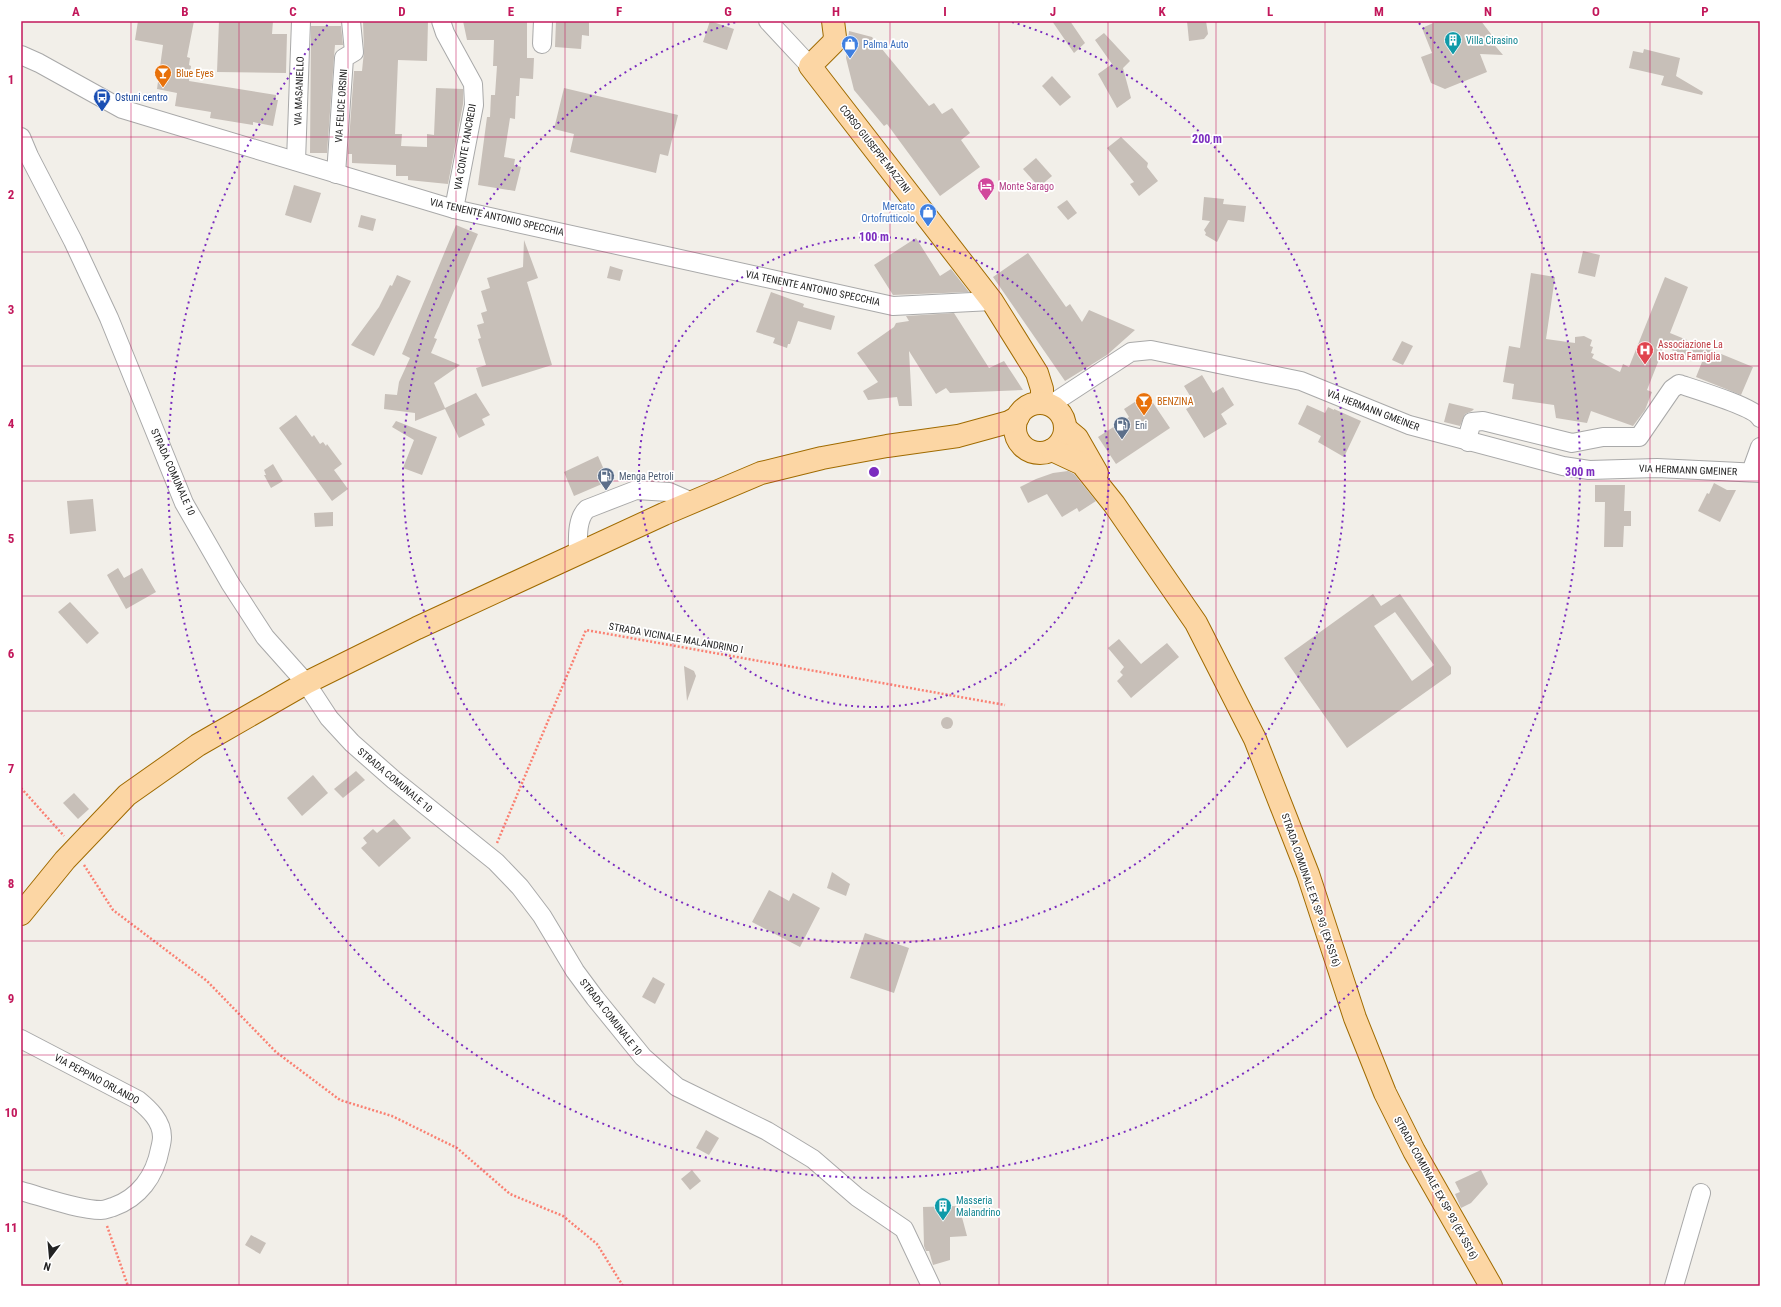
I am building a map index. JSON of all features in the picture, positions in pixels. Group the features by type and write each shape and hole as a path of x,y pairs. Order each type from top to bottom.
{"main road":[{"path":"810,66 833,43 835,37 833,21"},
{"name":"CORSO GIUSEPPE MAZZINI","path":"810,66 992,301 1030,361 1031,394 1035,408"},
{"path":"21,914 70,843 127,795 198,745 306,683 417,628 692,502 761,473 822,458 886,446 958,436 1009,422 1035,408 1062,417 1065,428 1063,439 1052,450 1046,453 1034,453 1024,448 1017,439 1015,428 1035,408"},
{"name":"STRADA COMUNALE EX SP 93 (EX SS16)","path":"1065,428 1077,438 1114,504"},
{"path":"958,436 994,437 1020,444"},
{"name":"STRADA COMUNALE EX SP 93 (EX SS16)","path":"1052,450 1082,464 1114,504 1196,623 1256,739 1308,874 1355,1018 1385,1093 1414,1151 1491,1286"}],"street":[{"name":"VIA MASANIELLO","path":"296,162 301,21"},
{"name":"VIA FELICE ORSINI","path":"336,174 344,58 354,52 351,21"},
{"name":"VIA CONTE TANCREDI","path":"442,21 445,33 473,84 474,106 454,209"},
{"path":"542,44 543,21"},
{"name":"CORSO GIUSEPPE MAZZINI","path":"768,21 810,66"},
{"name":"VIA TENENTE ANTONIO SPECCHIA","path":"21,55 39,63 122,109 454,209 893,306 992,301"},
{"name":"STRADA COMUNALE 10","path":"21,137 29,156 73,241 109,318 184,503 230,583 265,637 306,683 329,718 352,743 394,780 490,858 520,887 542,916 575,971 642,1057 677,1088 767,1131 813,1159 857,1197 904,1229 931,1286"},
{"name":"VIA HERMANN GMEINER","path":"1035,408 1131,352 1151,350 1301,382 1409,426 1563,466 1588,470 1657,468 1755,472"},
{"path":"1468,442 1472,422 1483,421 1572,443 1603,437 1639,437 1672,389 1679,384 1739,405 1758,415 1760,418"},
{"path":"1755,472 1760,447"},
{"path":"578,554 578,532 583,513 587,509 636,490 669,492 692,502"},
{"name":"VIA PEPPINO ORLANDO","path":"21,1039 138,1100 152,1111 158,1123 162,1136 158,1163 151,1176 131,1199 102,1210"},
{"path":"21,1191 74,1205 102,1210"},
{"path":"1674,1286 1701,1193"}],"path":[{"name":"STRADA VICINALE MALANDRINO I","path":"490,858 586,630 1006,705"},
{"path":"21,788 70,843 113,910 207,981 276,1052 340,1100 392,1116 458,1148 510,1194 563,1216 597,1244 623,1286"},
{"path":"102,1210 128,1286"}],"building":[{"path":"138,21 194,21 187,57 190,58 189,65 191,66 189,81 276,95 276,100 278,100 273,126 253,122 253,125 210,118 211,112 175,106 177,93 157,89 163,45 135,40"},
{"path":"219,21 273,21 272,34 287,34 286,73 217,72"},
{"path":"363,21 428,21 427,61 398,60 395,134 402,134 401,146 427,147 427,134 434,135 436,88 463,89 463,104 448,184 408,180 408,176 396,176 396,165 352,163 352,154 348,154 354,71 362,71 364,51"},
{"path":"463,21 527,21 527,58 534,58 533,79 520,78 519,96 516,96 515,119 510,118 504,157 515,159 514,165 521,167 515,191 478,185 487,117 490,117 491,95 495,95 497,66 493,66 494,40 467,40"},
{"path":"556,21 589,21 589,36 582,35 581,49 555,47"},
{"path":"710,21 734,29 727,50 703,42"},
{"path":"1052,21 1070,21 1085,43 1074,53"},
{"path":"1187,21 1206,21 1208,34 1204,39 1189,41"},
{"name":"Villa Cirasino","path":"1438,21 1481,21 1494,38 1491,41 1503,55 1480,54 1487,72 1445,89 1431,83 1421,57 1432,53 1422,28"},
{"path":"311,26 341,26 343,45 335,45 327,153 310,153"},
{"path":"849,31 872,37 929,106 934,103 942,114 952,108 970,133 961,140 980,167 940,196 887,124 884,126 854,90 846,58"},
{"path":"1104,33 1130,61 1123,68 1131,98 1117,108 1098,74 1112,64 1095,40"},
{"path":"1644,49 1680,58 1676,76 1703,92 1702,95 1661,85 1664,76 1629,68 1633,51 1643,53"},
{"path":"1052,76 1071,97 1060,106 1042,86"},
{"path":"564,88 678,115 668,156 660,154 656,173 570,152 574,134 554,129"},
{"path":"1121,137 1148,163 1147,167 1158,181 1139,196 1130,184 1134,182 1107,148"},
{"path":"1036,158 1052,176 1039,187 1023,169"},
{"path":"294,185 321,193 311,223 285,215"},
{"path":"1204,197 1224,199 1223,204 1246,206 1244,222 1228,220 1217,242 1205,235 1206,233 1204,230 1210,221 1202,220"},
{"path":"1067,200 1077,213 1068,220 1057,207"},
{"path":"361,215 376,219 373,231 358,227"},
{"path":"456,225 478,234 434,338 437,339 431,353 460,365 434,383 445,408 476,393 490,415 482,419 485,425 459,438 445,409 415,421 415,413 384,409 385,394 397,395 399,382 410,358 402,354"},
{"path":"916,238 940,276 951,269 969,292 893,295 874,265"},
{"path":"524,240 538,278 527,282 552,365 482,387 476,368 486,365 478,339 481,338 477,325 484,323 481,313 487,311 481,291 490,288 487,278 523,267"},
{"path":"1583,251 1600,255 1595,277 1578,273"},
{"path":"1028,253 1066,307 1070,304 1082,322 1089,310 1135,330 1107,355 1065,381 993,277"},
{"path":"610,266 623,270 620,281 607,278"},
{"path":"1531,273 1555,277 1546,339 1575,343 1575,337 1584,336 1592,340 1590,346 1593,347 1591,353 1594,354 1592,358 1620,372 1623,364 1629,367 1665,277 1688,287 1670,333 1753,367 1741,395 1696,377 1702,362 1664,347 1647,390 1652,392 1645,410 1633,426 1591,411 1587,423 1556,418 1554,405 1512,399 1514,384 1503,382 1509,346 1520,348"},
{"path":"397,275 411,281 374,356 351,345 379,307"},
{"path":"771,292 804,304 803,307 835,316 831,330 798,321 790,344 788,344 787,348 773,343 775,338 756,332"},
{"path":"954,313 989,368 1004,361 1023,390 950,393 946,388 936,394 909,351 912,406 899,406 897,397 868,400 863,391 878,382 857,353 894,327 896,323 909,321 906,316"},
{"path":"1402,341 1413,346 1403,365 1392,360"},
{"path":"1202,375 1213,393 1223,387 1234,405 1221,414 1227,424 1204,438 1186,409 1195,404 1184,386"},
{"path":"1147,394 1170,428 1116,464 1098,437 1129,417 1124,409"},
{"path":"1449,403 1474,409 1465,414 1460,426 1444,422"},
{"path":"1307,405 1325,413 1328,407 1361,421 1344,457 1318,442 1321,436 1298,424"},
{"path":"296,415 312,437 314,435 320,444 323,442 326,446 327,444 342,464 334,470 348,489 332,501 279,428"},
{"path":"396,421 437,437 422,475 403,468 414,440 392,427"},
{"path":"598,456 609,481 574,496 564,472"},
{"path":"273,464 283,481 271,488 264,475 266,475 264,470"},
{"path":"1068,471 1074,474 1096,501 1079,512 1077,508 1062,517 1047,494 1028,503 1020,487 1053,473"},
{"path":"1714,483 1727,490 1736,490 1720,522 1698,511"},
{"path":"1595,485 1625,485 1624,511 1631,511 1631,526 1624,526 1623,547 1604,547 1605,502 1595,502"},
{"path":"93,499 96,531 70,534 67,501"},
{"path":"333,512 333,526 315,527 314,513"},
{"path":"118,568 124,578 142,568 156,592 126,609 107,575"},
{"path":"1373,594 1381,606 1400,594 1451,667 1451,674 1347,748 1284,658","holes":["1395,612 1434,665 1412,681 1374,626"]},
{"path":"70,602 99,633 87,644 58,612"},
{"path":"1119,639 1141,664 1167,643 1179,657 1131,698 1117,681 1123,675 1120,672 1124,667 1108,648"},
{"path":"684,666 694,671 696,676 687,701"},
{"path":"949,717 952,718 952,728 945,729 942,728 941,721 942,718"},
{"path":"356,771 365,780 343,798 334,789"},
{"path":"313,775 328,793 302,816 287,798"},
{"path":"74,793 89,809 78,819 63,803"},
{"path":"394,819 411,838 379,867 361,848 367,843 363,838 373,829 377,833"},
{"path":"832,872 850,884 846,896 827,888"},
{"path":"769,890 789,901 793,893 820,908 800,947 752,922"},
{"path":"865,933 909,948 894,993 850,978"},
{"path":"653,977 665,984 655,1004 642,997"},
{"path":"706,1130 719,1138 709,1155 696,1148"},
{"path":"692,1170 701,1181 690,1190 681,1179"},
{"path":"1481,1170 1488,1184 1471,1203 1461,1208 1455,1194 1460,1192 1455,1182"},
{"name":"Masseria Malandrino","path":"959,1206 967,1236 950,1237 950,1260 933,1265 929,1251 926,1251 924,1246 923,1207"},
{"path":"251,1235 266,1243 260,1254 245,1245"}],"place":[{"name":"Villa Cirasino","path":"1453,55"},
{"name":"Palma Auto","path":"850,59"},
{"name":"Blue Eyes","path":"163,88"},
{"name":"Ostuni centro","path":"102,112"},
{"name":"Monte Sarago","path":"986,201"},
{"name":"Mercato Ortofrutticolo","path":"928,227"},
{"name":"Associazione La Nostra Famiglia","path":"1645,365"},
{"name":"BENZINA","path":"1144,416"},
{"name":"Eni","path":"1122,440"},
{"name":"Menga Petroli","path":"606,491"},
{"name":"Masseria Malandrino","path":"943,1221"}]}
